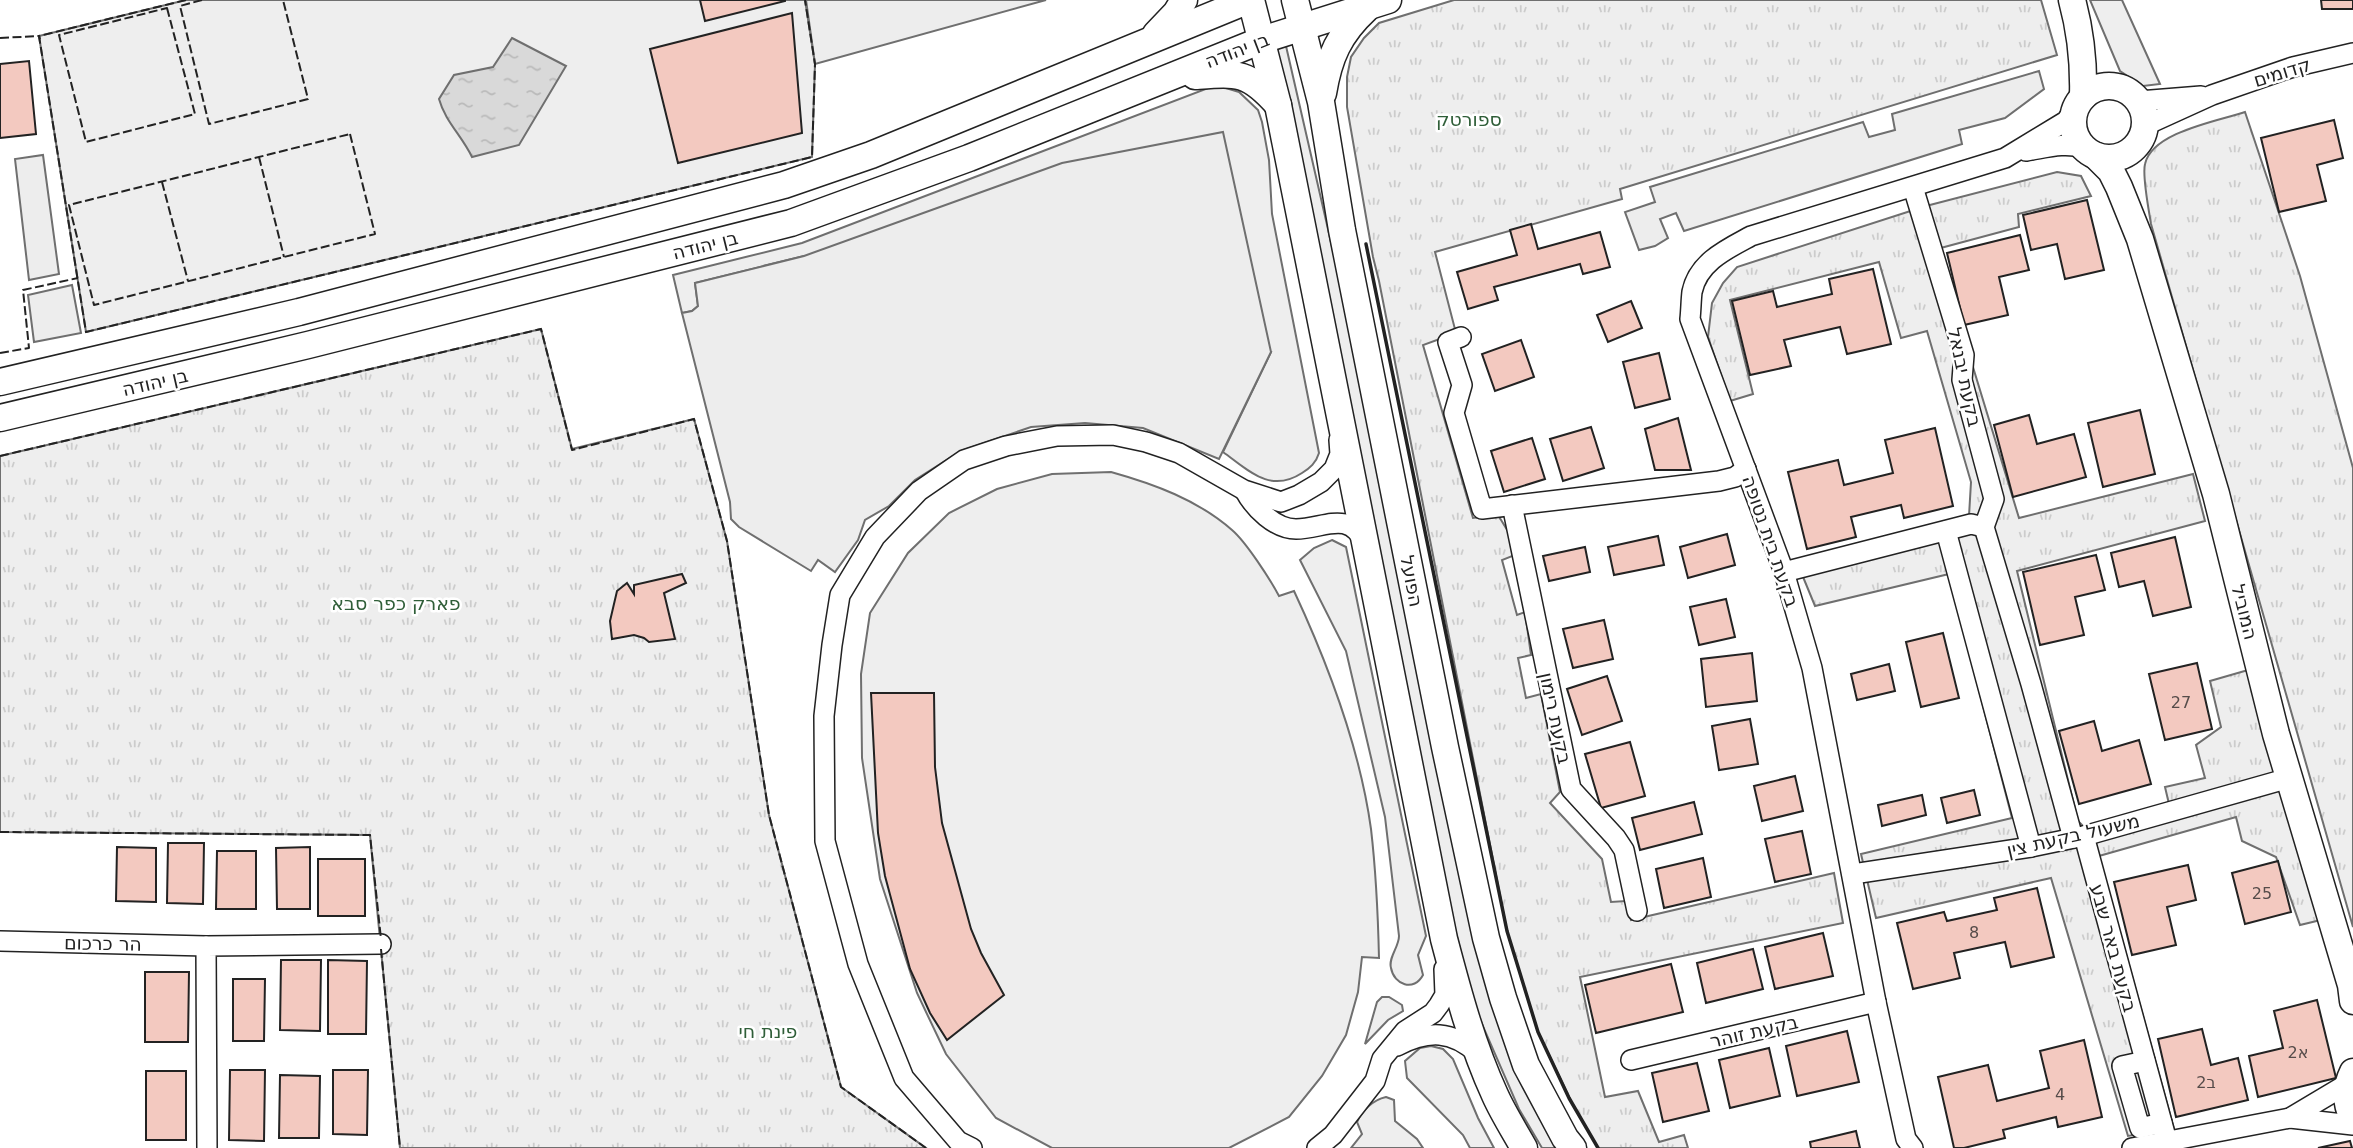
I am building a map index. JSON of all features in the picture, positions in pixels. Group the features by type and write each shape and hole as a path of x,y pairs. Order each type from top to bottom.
{"main road":[{"path":"1146,42 1176,13 1184,0"},
{"name":"בן יהודה","path":"0,382 299,312 784,185 871,155 1250,0"},
{"name":"הפועל","path":"1250,0 1278,105 1444,939 1479,1055 1496,1097 1524,1148"},
{"name":"הפועל","path":"1295,0 1321,102 1342,230 1445,747 1486,938 1526,1065 1573,1148"},
{"path":"2071,0 2080,28 2098,62 2134,116"},
{"path":"1321,102 1329,65 1343,32 1379,3"},
{"name":"בן יהודה","path":"0,418 308,345 791,223 969,158 1262,40 1379,3"},
{"path":"2080,28 2084,67 2073,127 2076,138 2090,152 2112,158 2121,156 2134,116"},
{"path":"1165,78 1231,73 1250,79 1264,88 1278,105"},
{"path":"2079,103 2097,88 2107,86 2134,116"},
{"name":"המוביל","path":"2134,116 2131,174 2140,239"},
{"name":"המוביל","path":"2090,152 2111,171 2140,239 2216,494 2289,778 2352,991"},
{"path":"2350,1078 2347,1106 2353,1118"}],"street":[{"name":"קדומים","path":"2134,116 2212,95 2293,66 2353,53"},
{"name":"בקעת בית נטופה","path":"1913,1148 1906,1139 1876,1002 1812,668 1784,572 1690,319 1693,289 1715,255 1751,236 2005,158 2066,121 2079,103"},
{"name":"בקעת בית נטופה","path":"2015,153 2059,145 2073,145 2090,152"},
{"name":"בקעת יבנאל","path":"1913,187 1964,355 1962,380 1994,499 1984,527"},
{"path":"1461,337 1448,342 1462,386 1454,413 1482,509 1719,481 1735,477 1746,469"},
{"path":"972,1148 958,1141 904,1078 858,964 825,841 824,716 840,595 875,537 919,491 964,460 1006,446 1057,436 1113,435 1179,453 1244,490 1281,502 1321,482 1334,470 1340,454 1338,405"},
{"path":"1244,490 1252,505 1282,526 1297,529 1341,523 1360,533 1367,547"},
{"name":"בקעת רימון","path":"1512,505 1571,789 1624,850 1637,912"},
{"path":"1784,572 1971,524 1984,527 2078,837"},
{"path":"1946,531 2031,847"},
{"name":"משעול בקעת צין","path":"1853,874 2031,847 2078,837 2289,778"},
{"name":"בקעת באר שבע","path":"2078,837 2165,1132"},
{"path":"1317,1148 1333,1135 1375,1081 1382,1059 1405,1031 1433,1013 1445,995 1444,939"},
{"name":"הר כרכום","path":"0,941 206,946 381,944"},
{"path":"206,946 207,1148"},
{"name":"בקעת זוהר","path":"1631,1060 1876,1002"},
{"path":"1390,1049 1432,1034 1464,1041 1479,1055"},
{"path":"2290,1118 2350,1078"},
{"path":"2132,1148 2165,1132 2290,1118 2353,1125"}],"green space":[{"path":"186,0 805,0 815,64 812,157 86,332 39,36"},
{"name":"ספורטק","path":"1454,0 2041,0 2057,55 1620,189 1622,199 1435,252 1456,333 1423,345 1473,518 1498,515 1509,533 1515,555 1502,560 1517,615 1525,612 1531,655 1518,658 1526,698 1541,694 1560,792 1550,803 1602,859 1611,902 1626,901 1631,920 1834,873 1843,923 1580,977 1605,1097 1638,1091 1659,1142 1684,1135 1688,1148 1598,1148 1572,1103 1538,1032 1507,931 1373,257 1347,107 1347,77 1351,57 1379,23"},
{"path":"2090,0 2122,0 2160,84 2143,86 2120,71"},
{"path":"1286,46 1347,312 1430,724 1560,1148 1542,1148 1519,1109 1475,1008 1452,917 1276,48"},
{"path":"1216,85 1239,92 1258,110 1262,122 1269,160 1272,214 1319,453 1310,467 1290,479 1280,481 1260,477 1223,452 1271,352 804,256 695,283 698,306 692,311 682,313 673,275 802,243"},
{"path":"2245,112 2300,276 2353,468 2353,927 2151,224 2146,194 2145,164 2150,153 2160,144 2188,129"},
{"path":"2057,172 2081,176 2091,196 2018,214 2019,227 1937,249 2019,518 2193,474 2205,521 2017,571 2078,821 2084,827 2169,804 2165,787 2205,778 2196,745 2221,727 2210,681 2255,668 2325,919 2300,925 2276,857 2242,841 2236,817 2099,856 2174,1129 2128,1136 2051,878 1876,918 1861,854 2012,818 1949,574 1815,606 1801,572 1969,516 1971,482 1927,331 1901,338 1879,262 1730,300 1753,394 1730,401 1708,337 1712,303 1723,283 1737,267 1926,206"},
{"name":"פארק כפר סבא","path":"541,329 572,449 694,419 727,541 769,815 841,1087 926,1148 400,1148 370,835 0,832 0,456"},
{"path":"1111,472 1159,488 1219,519 1238,536 1279,596 1294,591 1341,707 1366,799 1374,861 1379,958 1362,957 1358,992 1346,1035 1322,1076 1289,1117 1229,1148 1052,1148 996,1118 946,1054 917,993 880,879 862,758 861,674 870,613 908,553 949,513 997,489 1052,474"},
{"path":"1332,540 1346,547 1426,936 1418,955 1423,975 1410,985 1396,979 1391,968 1399,936 1385,817 1346,651 1300,560 1314,548"},
{"path":"1382,997 1389,997 1402,1005 1403,1011 1388,1020 1365,1044 1377,1002"},
{"path":"1431,1046 1443,1049 1453,1059 1494,1148 1470,1148 1463,1135 1407,1078 1405,1061 1420,1048"},
{"path":"1386,1097 1394,1100 1395,1121 1417,1139 1423,1148 1351,1148 1362,1134 1357,1122 1362,1113 1372,1103"}],"shaded area":[{"path":"806,0 1046,0 815,64"},
{"path":"2039,71 2044,89 2005,118 1959,130 1962,144 1684,231 1676,213 1660,219 1668,238 1655,246 1639,250 1625,212 1655,202 1650,187 1863,122 1869,137 1895,130 1892,114"},
{"path":"1223,132 1271,352 1219,459 1143,428 1085,423 1031,427 961,451 915,480 889,506 865,520 858,540 835,572 818,560 811,571 739,527 731,519 730,502 682,313 692,311 698,306 695,283 804,256 1062,163"},
{"path":"43,155 59,274 29,280 15,159"},
{"path":"72,285 81,333 34,342 28,295"}],"water":[{"path":"512,38 566,66 519,145 472,157 445,114 439,99 454,75 493,67"}],"building":[{"path":"700,0 785,0 785,1 705,21"},
{"path":"2321,0 2353,0 2353,9 2322,9"},
{"path":"792,13 802,133 678,163 650,49"},
{"path":"29,61 36,134 0,138 0,64"},
{"path":"2334,120 2343,158 2317,165 2326,201 2279,212 2261,138"},
{"path":"2087,200 2104,270 2065,279 2057,244 2031,250 2023,215"},
{"path":"1531,224 1538,249 1600,232 1610,267 1583,274 1580,264 1494,287 1498,300 1468,309 1457,272 1517,255 1510,230"},
{"path":"2020,235 2029,270 1999,277 2008,315 1964,325 1947,253"},
{"path":"1873,269 1891,344 1847,354 1840,327 1784,340 1791,366 1750,375 1732,301 1773,291 1777,307 1832,294 1829,279"},
{"path":"1631,301 1642,328 1608,342 1597,315"},
{"path":"1521,340 1534,377 1495,391 1482,354"},
{"path":"1659,353 1670,399 1635,408 1623,362"},
{"path":"2140,410 2155,474 2103,487 2088,423"},
{"path":"2029,415 2037,444 2074,434 2086,477 2013,497 1994,425"},
{"path":"1678,418 1691,470 1655,470 1645,429"},
{"path":"1591,427 1604,468 1563,481 1550,439"},
{"path":"1935,428 1953,506 1904,518 1901,505 1851,517 1856,537 1807,549 1788,472 1838,460 1844,485 1893,473 1885,440"},
{"path":"1532,438 1545,479 1504,492 1491,451"},
{"path":"1727,534 1735,565 1688,578 1680,547"},
{"path":"1658,536 1664,565 1614,575 1608,547"},
{"path":"2175,537 2191,607 2153,616 2144,581 2119,587 2111,553"},
{"path":"1585,547 1590,572 1549,581 1543,556"},
{"path":"2096,555 2105,590 2075,597 2084,635 2040,645 2023,572"},
{"path":"682,574 686,583 664,593 675,639 649,642 634,635 612,639 610,621 617,591 627,583 634,594 634,585"},
{"path":"1726,599 1735,637 1699,645 1690,607"},
{"path":"1604,620 1613,659 1573,668 1563,629"},
{"path":"1943,633 1959,698 1921,707 1906,642"},
{"path":"1752,653 1757,701 1706,707 1701,659"},
{"path":"2197,663 2212,729 2165,740 2149,674"},
{"path":"1889,664 1895,691 1857,700 1851,674"},
{"path":"1607,676 1622,721 1582,735 1567,689"},
{"path":"871,693 934,693 935,767 942,823 971,929 1004,995 947,1040 930,1013 910,969 885,876 878,833"},
{"path":"1750,719 1758,764 1719,770 1712,726"},
{"path":"2094,721 2102,751 2139,740 2151,784 2079,804 2059,731"},
{"path":"1630,742 1645,796 1601,808 1585,754"},
{"path":"1795,776 1803,811 1762,821 1754,786"},
{"path":"1974,790 1980,815 1947,823 1941,798"},
{"path":"1922,795 1926,815 1882,826 1878,805"},
{"path":"1694,802 1702,834 1640,850 1632,818"},
{"path":"1802,831 1811,874 1775,882 1765,839"},
{"path":"168,843 204,843 203,904 167,903"},
{"path":"117,847 156,848 156,902 116,901"},
{"path":"310,847 310,909 277,909 276,848"},
{"path":"217,851 256,851 256,909 216,909"},
{"path":"1703,858 1711,897 1664,908 1656,869"},
{"path":"318,859 365,859 365,916 318,916"},
{"path":"2278,861 2291,912 2245,924 2232,873"},
{"path":"2188,865 2196,900 2167,907 2176,945 2132,955 2114,882"},
{"path":"2037,888 2054,957 2011,967 2005,942 1954,953 1960,978 1913,989 1897,923 1944,912 1947,921 1997,910 1994,898"},
{"path":"1823,933 1833,976 1775,989 1765,947"},
{"path":"1753,949 1763,989 1706,1003 1697,963"},
{"path":"281,960 321,960 320,1031 280,1030"},
{"path":"328,960 367,961 366,1034 328,1034"},
{"path":"1671,964 1683,1012 1596,1033 1585,985"},
{"path":"145,972 189,972 188,1042 145,1042"},
{"path":"233,979 265,979 264,1041 233,1041"},
{"path":"2317,1000 2336,1078 2258,1097 2249,1056 2283,1048 2274,1011"},
{"path":"2202,1029 2211,1065 2238,1058 2248,1100 2176,1117 2158,1039"},
{"path":"1847,1031 1859,1082 1797,1096 1786,1046"},
{"path":"2084,1040 2102,1117 2058,1127 2056,1117 2003,1130 2005,1138 1954,1148 1938,1077 1988,1065 1997,1101 2049,1088 2040,1051"},
{"path":"1769,1048 1780,1096 1730,1108 1719,1060"},
{"path":"1697,1063 1709,1111 1663,1122 1652,1073"},
{"path":"230,1070 265,1070 264,1141 229,1140"},
{"path":"333,1070 368,1070 367,1135 333,1134"},
{"path":"146,1071 186,1071 186,1140 146,1140"},
{"path":"280,1075 320,1076 319,1138 279,1138"},
{"path":"1856,1131 1860,1148 1811,1148 1810,1142"},
{"path":"2350,1141 2352,1148 2318,1148"}],"fence":[{"path":"186,0 39,36 86,332 812,157 815,64 805,0"},
{"path":"202,0 180,6 209,124 308,99 283,0"},
{"path":"167,8 195,114 86,142 59,35 167,8"},
{"path":"0,38 39,36 40,39"},
{"path":"350,134 375,234 94,305 69,205 350,134"},
{"path":"259,157 284,257"},
{"path":"162,182 188,281"},
{"path":"0,353 29,348 23,290 78,278"},
{"path":"0,456 541,329 572,450 694,419 727,541 769,815 841,1087 926,1148"},
{"path":"0,832 370,835 381,939"},
{"path":"381,949 400,1148"}],"wall":[{"path":"1366,244 1507,931 1538,1032 1569,1098 1598,1148"}],"park label":[{"name":"פינת חי","path":"768,1031"}]}
